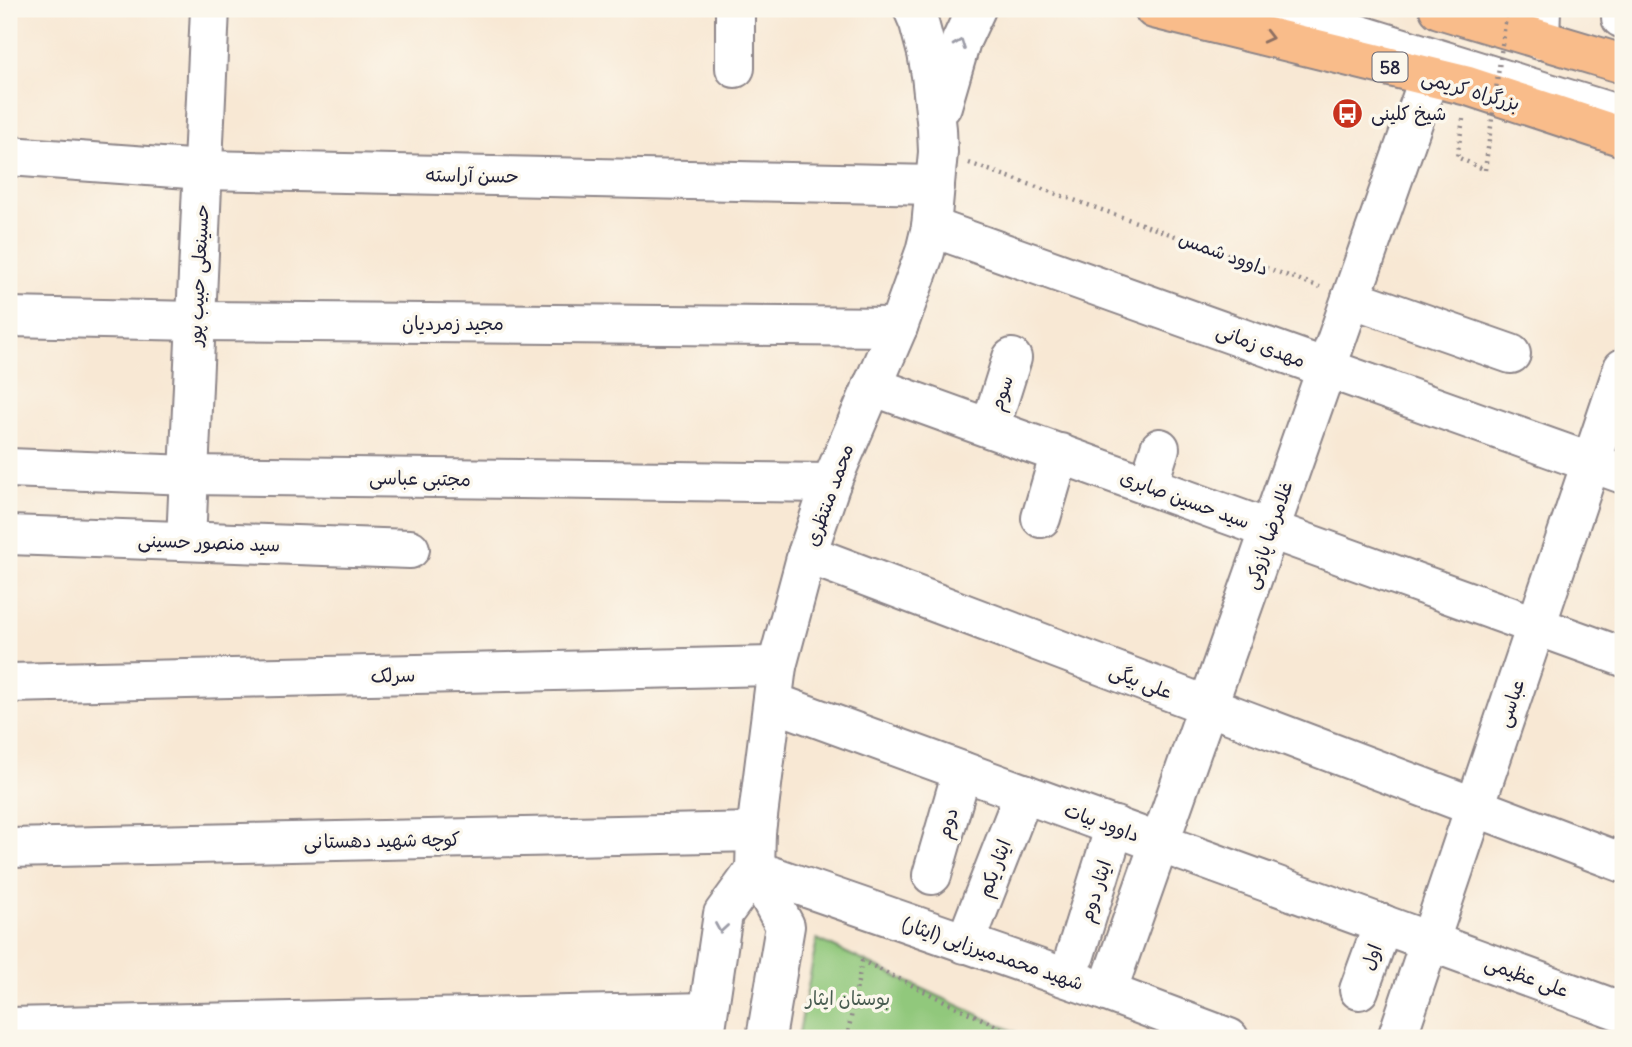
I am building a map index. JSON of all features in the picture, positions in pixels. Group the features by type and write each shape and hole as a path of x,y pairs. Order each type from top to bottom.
{"highway":[{"name":"بزرگراه کریمی","path":"1154,9 1468,86 1623,136"},
{"path":"1439,9 1481,20 1540,24 1623,64"}],"street":[{"name":"حسینعلی حبیب پور","path":"186,541 210,9"},
{"path":"735,9 736,68"},
{"name":"محمد منتظری","path":"913,9 927,52 931,75 937,155"},
{"name":"محمد منتظری","path":"766,1038 785,926 755,870 756,832 775,684 807,554 831,483 898,327 925,252 937,155 958,50 976,9"},
{"path":"1278,9 1623,116"},
{"name":"غلامرضا پازوکی","path":"1107,992 1429,77"},
{"name":"حسن آراسته","path":"9,156 203,170 937,155"},
{"name":"مهدی زمانی","path":"930,227 1607,468"},
{"path":"1351,298 1511,354"},
{"name":"مجید زمردیان","path":"9,317 898,327"},
{"name":"سوم","path":"989,428 1012,358"},
{"name":"عباسی","path":"1397,1038 1536,626 1607,468 1623,368"},
{"name":"سید حسین صابری","path":"873,386 1623,657"},
{"path":"1148,486 1160,448"},
{"path":"1041,518 1060,453"},
{"name":"مجتبی عباسی","path":"9,468 190,475 831,483"},
{"name":"سید منصور حسینی","path":"9,535 410,550"},
{"name":"علی بیگی","path":"807,554 1623,863"},
{"name":"سرلک","path":"9,683 775,684"},
{"name":"داوود بیات","path":"775,684 962,771 1430,941"},
{"name":"دوم","path":"932,875 962,771"},
{"name":"ایثار یکم","path":"965,944 1024,793"},
{"name":"ایثار دوم","path":"1075,955 1115,827"},
{"name":"کوچه شهید دهستانی","path":"9,848 756,832"},
{"path":"9,1027 706,1025 723,914 755,870"},
{"name":"شهید محمدمیرزایی (ایثار)","path":"755,870 1107,992 1229,1038"},
{"name":"اول","path":"1359,990 1383,924"},
{"name":"علی عظیمی","path":"1430,941 1617,1020"}],"path":[{"path":"1457,157 1485,170 1507,9"},
{"name":"داوود شمس","path":"937,155 1351,298"},
{"path":"847,1038 862,961 1021,1038"}],"green space":[{"name":"بوستان ایثار","path":"817,939 1028,1038 798,1038"}],"place":[{"name":"شیخ کلینی","path":"1348,113"}]}
